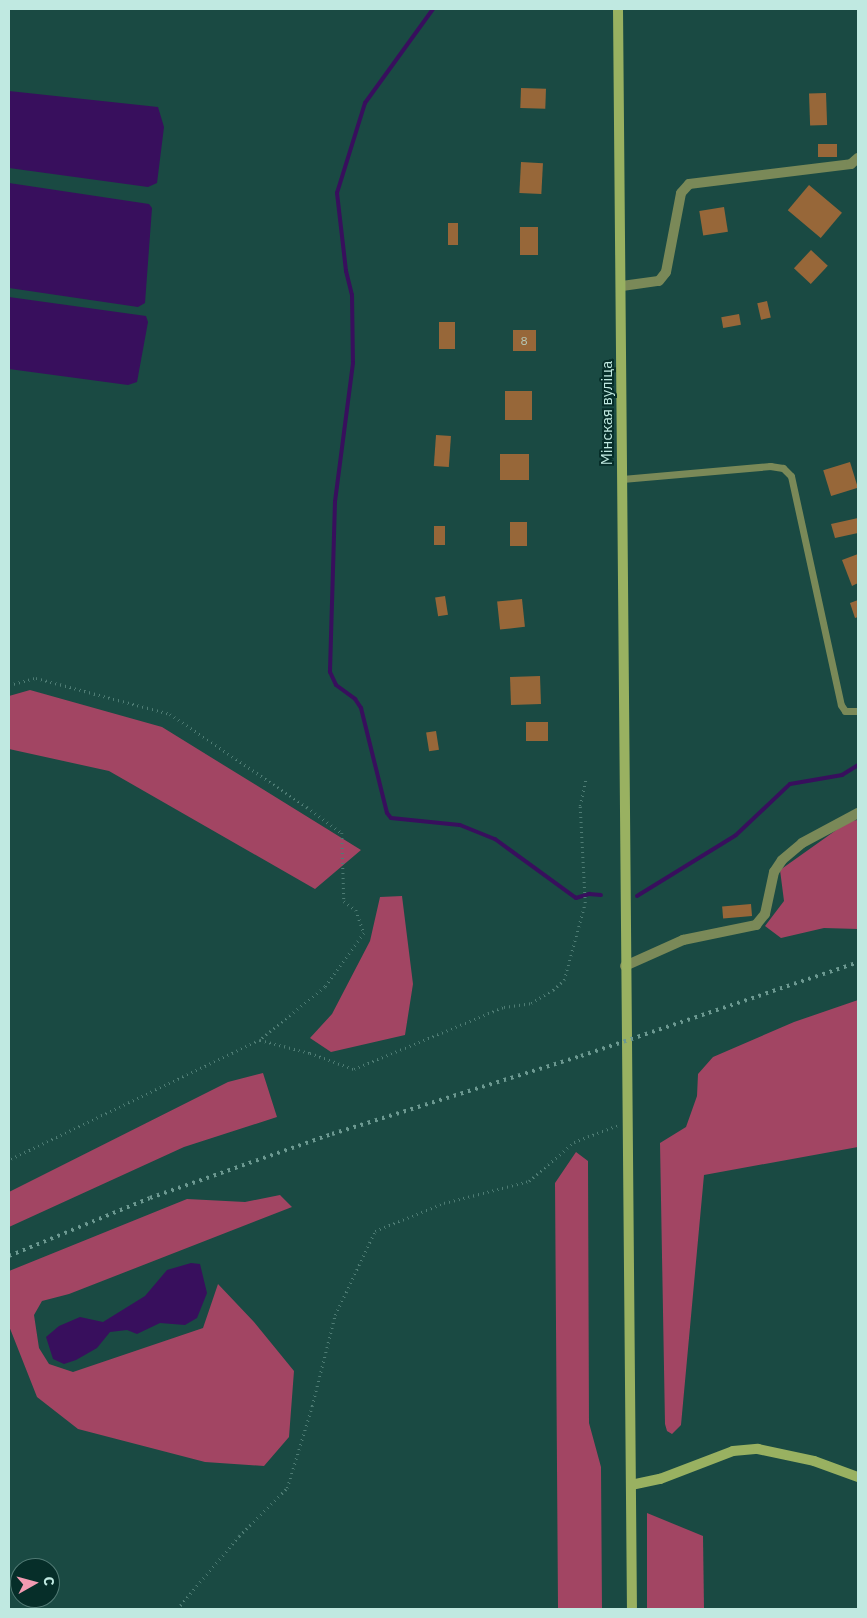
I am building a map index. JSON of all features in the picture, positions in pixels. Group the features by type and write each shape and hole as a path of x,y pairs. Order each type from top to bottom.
{"main road":[{"name":"Мінская вуліца","path":"618,9 622,286 623,817 632,1609"},
{"path":"630,1485 660,1479 733,1451 758,1449 814,1461 858,1477"}],"street":[{"path":"622,286 659,281 666,272 681,193 689,184 852,164 858,158"},
{"path":"625,966 683,940 756,925 765,914 774,872 782,860 802,843 858,812"}],"lane":[{"path":"622,479 770,466 782,468 791,476 841,706 845,711 858,712"}],"path":[{"path":"9,685 36,678 170,714 342,832 344,900 356,910 364,933 325,988 260,1040 9,1160"},
{"path":"260,1040 310,1053 354,1069 504,1007 531,1003 553,990 564,980 585,903 580,806 586,778"},
{"path":"177,1609 239,1536 287,1488 312,1406 335,1316 375,1231 444,1203 529,1181 574,1142 627,1122"}],"shaded area":[{"path":"9,91 158,107 164,127 157,183 148,187 9,168"},
{"path":"9,183 149,204 152,208 145,303 138,307 9,288"},
{"path":"9,297 146,316 148,322 137,382 128,385 9,369"},
{"path":"30,690 162,727 361,850 315,889 109,771 9,749 9,696"},
{"path":"858,820 858,929 824,928 781,938 765,926 784,901 780,870 849,821"},
{"path":"402,896 413,984 405,1035 331,1052 310,1038 332,1014 370,941 380,897"},
{"path":"858,1000 858,1147 704,1175 681,1425 672,1434 667,1431 665,1424 660,1143 686,1127 697,1096 698,1074 713,1057 794,1022"},
{"path":"263,1073 277,1117 184,1147 9,1227 9,1192 228,1082"},
{"path":"576,1152 588,1161 589,1423 601,1467 602,1609 558,1609 555,1183"},
{"path":"280,1195 292,1207 69,1294 42,1301 34,1315 39,1348 49,1364 73,1372 203,1328 218,1284 254,1322 294,1371 289,1437 264,1466 205,1462 78,1429 37,1397 9,1326 9,1271 187,1199 245,1202"},
{"path":"191,1263 200,1264 207,1293 197,1318 185,1325 160,1323 137,1334 127,1330 110,1332 97,1348 76,1360 64,1364 53,1359 46,1337 59,1326 80,1317 103,1322 145,1296 167,1270"},
{"path":"647,1513 703,1536 704,1609 647,1609"}],"building":[{"path":"521,88 546,89 545,109 520,108"},
{"path":"826,93 827,125 810,126 809,94"},
{"path":"818,144 837,144 837,157 818,157"},
{"path":"521,162 543,163 541,194 519,193"},
{"path":"809,185 842,213 821,238 788,210"},
{"path":"724,207 728,232 703,236 699,211"},
{"path":"448,223 458,223 458,245 448,245"},
{"path":"520,227 538,227 538,255 520,255"},
{"path":"811,250 828,266 811,284 794,268"},
{"path":"767,301 771,318 761,320 757,303"},
{"path":"739,314 741,325 723,328 721,317"},
{"path":"439,322 455,322 455,349 439,349"},
{"path":"513,330 536,330 536,351 513,351"},
{"path":"505,391 532,391 532,420 505,420"},
{"path":"436,435 451,436 449,467 434,466"},
{"path":"500,454 529,454 529,480 500,480"},
{"path":"850,462 858,488 831,496 823,470"},
{"path":"858,518 858,533 835,538 831,524"},
{"path":"510,522 527,522 527,546 510,546"},
{"path":"434,526 445,526 445,545 434,545"},
{"path":"858,554 858,583 852,586 842,560"},
{"path":"445,596 448,615 438,616 435,598"},
{"path":"522,599 525,627 500,629 497,602"},
{"path":"858,600 858,617 855,618 850,603"},
{"path":"540,676 541,704 511,705 510,677"},
{"path":"526,722 548,722 548,741 526,741"},
{"path":"436,731 439,750 429,751 426,733"},
{"path":"751,904 752,916 723,918 722,907"}],"waterway":[{"path":"433,9 365,103 337,193 346,271 352,295 353,363 335,502 330,672 336,685 355,699 361,708 387,813 391,818 460,825 495,839 576,898 589,894 601,895"},
{"path":"637,896 736,835 790,784 842,775 858,765"}],"railway":[{"path":"9,1256 150,1198 332,1134 581,1056 858,962"}]}
